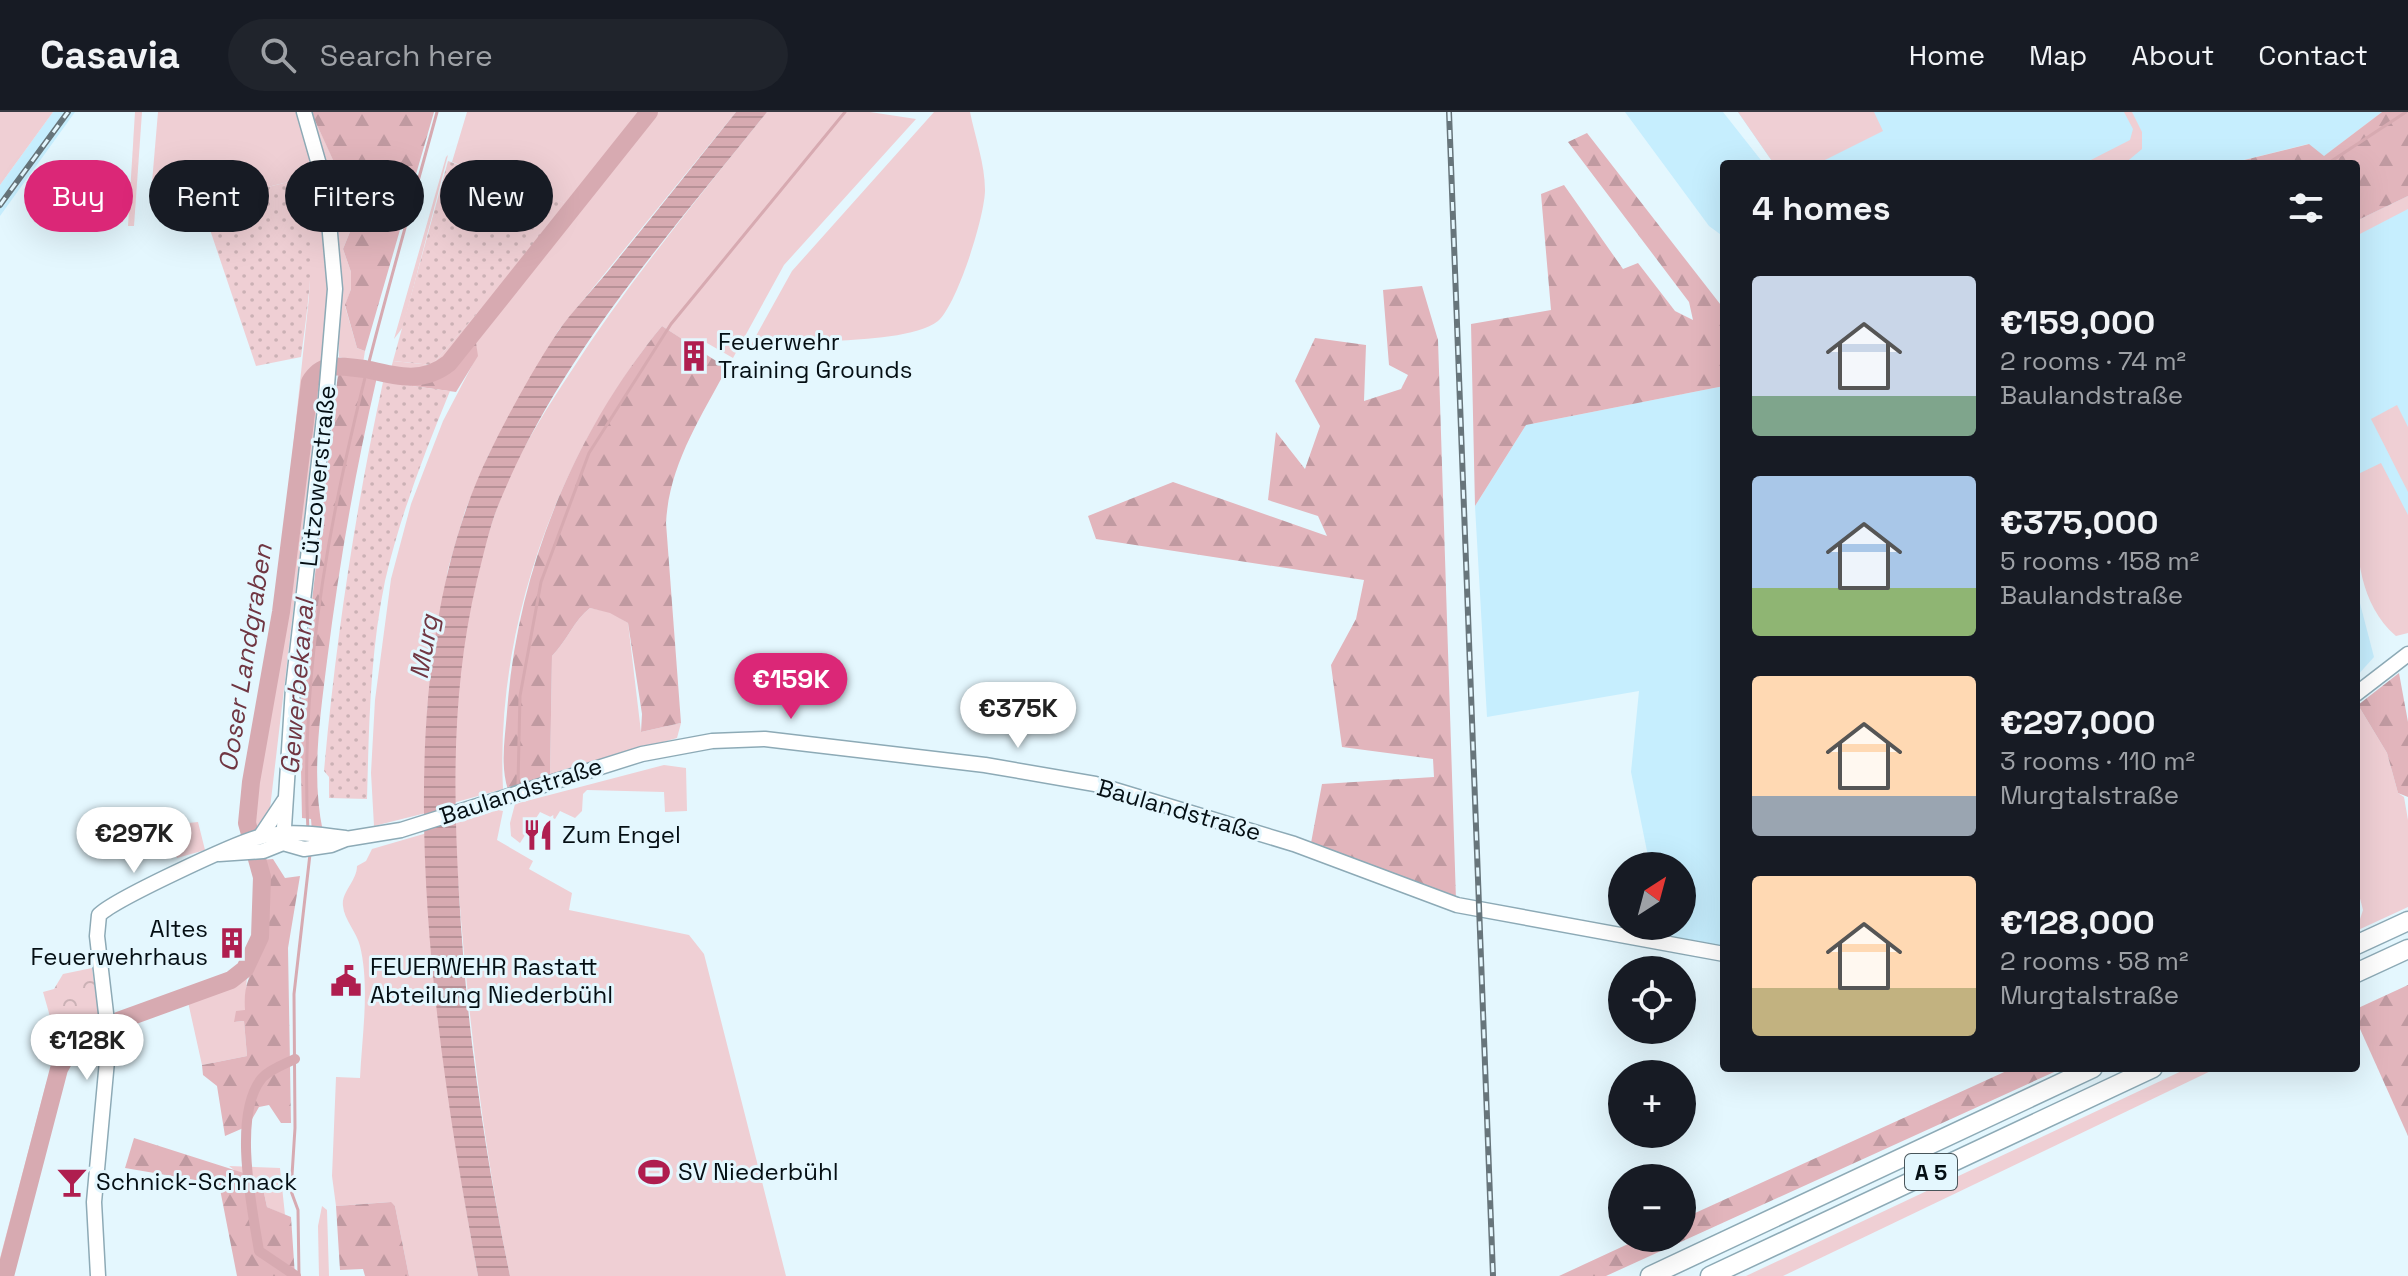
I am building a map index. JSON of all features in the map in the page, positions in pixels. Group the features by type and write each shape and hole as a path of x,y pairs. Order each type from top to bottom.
{"highway":[{"path":"2360,943 2408,921"},
{"path":"2360,971 2408,949"},
{"name":"A 5","path":"1650,1276 2084,1072"},
{"name":"A 5","path":"1710,1276 2144,1072"}],"street":[{"name":"Lützowerstraße","path":"285,839 293,688 330,366 335,289 334,247 326,189 304,112"},
{"path":"2360,691 2408,654"},
{"name":"Baulandstraße","path":"285,839 311,842 383,834 616,760 666,748 765,739 813,742 985,765 1095,784 1294,844 1457,905 1720,953"},
{"path":"256,845 288,795"},
{"path":"98,1276 95,1192 109,1039 97,920 108,908 219,854 285,839"}],"shaded area":[{"path":"53,112 75,112 40,160 24,160 24,183 0,216 0,185"},
{"path":"736,112 767,112 656,250 585,346 553,396 500,501 477,580 463,659 456,737 457,854 471,1038 484,1134 510,1276 478,1276 445,1077 432,970 425,860 425,751 434,645 455,545 489,454 521,392 557,333"},
{"path":"1625,112 1723,112 1761,160 1720,160 1720,234 1709,226"},
{"path":"1738,112 2382,112 2323,157 2308,144 2244,160 1771,160"},
{"path":"2408,196 2408,583 2360,557 2360,219"},
{"path":"1720,387 1720,948 1682,940 1696,940 1696,852 1647,852 1631,772 1639,691 1487,717 1475,506 1526,425"},
{"path":"2360,603 2374,657 2360,673"}],"green space":[{"path":"0,112 53,112 0,185"},
{"path":"135,112 142,112 134,226 133,226"},
{"path":"158,112 296,112 311,160 285,160 285,183 269,187 269,160 154,160"},
{"path":"311,112 334,160 322,160"},
{"path":"311,112 434,112 420,160 333,160"},
{"path":"467,112 646,112 553,228 570,205 553,199 553,160 453,160"},
{"path":"653,112 736,112 558,331 489,454 465,511 448,569 427,710 426,813 374,826 371,773 375,700 391,579 411,504 443,421 477,356 475,336"},
{"path":"767,112 870,112 916,119 784,265 733,358 700,339 694,347 662,326 625,376 564,485 541,543 523,603 510,665 503,727 503,789 453,803 455,728 462,652 486,541 513,470 550,404 616,305"},
{"path":"934,112 970,112 985,180 984,202 975,239 953,297 938,321 904,334 769,344 747,352 792,271"},
{"path":"1738,112 1874,112 1883,131 1825,160 1771,160"},
{"path":"2124,112 2132,112 2142,132 2142,149 2129,160 2091,160 2130,140 2133,129"},
{"path":"2382,112 2408,112 2408,196 2360,219 2360,160 2244,160 2309,144 2324,156"},
{"path":"1587,133 1720,304 1720,387 1526,425 1475,506 1471,324 1551,310 1541,194 1564,185 1623,269 1638,263 1675,311 1693,320 1689,302 1568,142"},
{"path":"440,178 403,327 394,339"},
{"path":"285,183 285,232 311,232 309,290 301,357 256,366 211,232 269,232 269,187"},
{"path":"440,190 440,232 548,232 432,365 393,361"},
{"path":"2408,196 2408,209 2360,234 2360,219"},
{"path":"553,199 571,205 553,226"},
{"path":"310,232 324,232 327,322 269,817 245,836 243,796 273,637 309,297"},
{"path":"337,232 350,232 343,249 351,272 351,289 345,306 357,348 365,351 363,363 339,357"},
{"path":"350,232 399,232 365,351 357,348 345,305 351,289 351,272 343,249"},
{"path":"547,232 550,232 447,361 428,373 390,372 393,361 432,365"},
{"path":"1422,286 1438,340 1456,900 1311,843 1322,784 1434,777 1433,759 1342,747 1331,665 1356,619 1364,580 1096,539 1088,516 1173,482 1327,536 1318,516 1268,500 1276,432 1305,469 1320,426 1295,381 1315,338 1366,345 1364,401 1401,389 1408,375 1389,365 1383,290"},
{"path":"662,326 727,368 688,443 668,502 666,523 681,723 641,732 642,714 628,623 610,613 590,608 579,618 552,656 550,775 508,790 504,752 513,660 537,557 576,459 630,368"},
{"path":"475,336 478,356 456,392 383,382 384,378 416,380 437,375 455,360"},
{"path":"338,374 377,377 348,519 322,704 317,768 323,832 312,832 311,819 302,818 301,770 295,749"},
{"path":"383,382 450,391 413,485 385,581 373,663 367,799 329,798 329,777 324,771 334,673 355,527"},
{"path":"2397,405 2408,427 2408,492 2371,419"},
{"path":"2381,463 2408,515 2408,633 2396,636 2381,620 2364,582 2360,565 2360,473"},
{"path":"590,608 610,612 628,623 641,732 681,723 677,738 550,775 552,656 579,618"},
{"path":"2399,673 2408,722 2408,797 2398,793 2387,753 2360,703"},
{"path":"2360,708 2387,753 2398,793 2404,797 2408,820 2408,907 2360,929 2363,910 2360,898"},
{"path":"664,765 686,768 687,811 665,812 664,792 587,790 583,794 582,811 575,818 560,811 555,819 540,812 520,843 511,836 510,823 515,804"},
{"name":"SV Niederbühl","path":"503,811 497,840 533,861 529,869 572,893 569,910 689,935 704,954 786,1276 510,1276 474,1051 454,824"},
{"path":"198,822 205,850 177,858 170,842 169,825"},
{"path":"427,833 433,945 444,1056 478,1276 409,1276 395,1206 390,1202 336,1206 332,1176 336,1077 360,1078 364,1012 363,962 358,941 344,911 344,896 355,877 357,866 366,861 372,849"},
{"path":"273,859 285,878 300,876 288,948 291,1123 281,1123 269,1105 259,1107 248,1126 225,1136 217,1086 203,1075 202,1065 247,1056 244,1021 234,1022 236,1011 245,1010 247,985 265,927 267,893 260,860"},
{"path":"92,968 99,1015 64,1035 51,1020 43,992 54,989 63,974"},
{"path":"247,974 245,1011 235,1022 244,1021 247,1056 202,1065 188,1002 234,984"},
{"path":"2408,985 2408,1136 2360,1029 2360,1007"},
{"path":"66,1045 50,1084 0,1276 0,1258 46,1084 61,1048"},
{"path":"2004,1072 2054,1072 1696,1235 1696,1213"},
{"path":"2180,1072 2209,1072 1783,1276 1746,1276"},
{"path":"134,1138 250,1175 264,1193 267,1207 291,1217 295,1276 237,1276 219,1184 125,1168"},
{"path":"229,1166 280,1168 285,1215 267,1207 264,1193"},
{"path":"391,1202 395,1206 409,1276 365,1276 363,1269 340,1270 336,1206"},
{"path":"322,1206 327,1210 329,1276 319,1276 318,1226"},
{"path":"1611,1252 1659,1252 1606,1276 1559,1276"}],"waterway":[{"name":"Gewerbekanal","path":"308,831 307,740 314,648 326,558 365,378 437,112"},
{"path":"370,370 411,377 430,374 449,363 649,112"},
{"path":"518,784 520,696 541,582 589,453 671,324 845,112"},
{"path":"2333,160 2406,112"},
{"name":"Ooser Landgraben","path":"118,1021 231,980 245,969 260,937 262,877 247,823 251,782 281,612 310,382 327,368 365,369"},
{"name":"Gewerbekanal","path":"299,1276 298,1210 291,1191 295,1128 294,994 310,854"},
{"name":"Ooser Landgraben","path":"5,1276 59,1069 70,1049 95,1029"},
{"path":"295,1059 262,1078 253,1094 246,1137 249,1187 259,1251 296,1276"}],"railway":[{"path":"0,205 68,112"},
{"path":"1449,112 1493,1276"}],"place":[{"name":"Feuerwehr Training Grounds","path":"694,356"},
{"name":"Zum Engel","path":"538,835"},
{"name":"Altes Feuerwehrhaus","path":"232,943"},
{"name":"FEUERWEHR Rastatt Abteilung Niederbühl","path":"346,981"},
{"name":"SV Niederbühl","path":"654,1172"},
{"name":"Schnick-Schnack","path":"72,1182"}],"water label":[{"name":"Murg","path":"424,647"}]}
